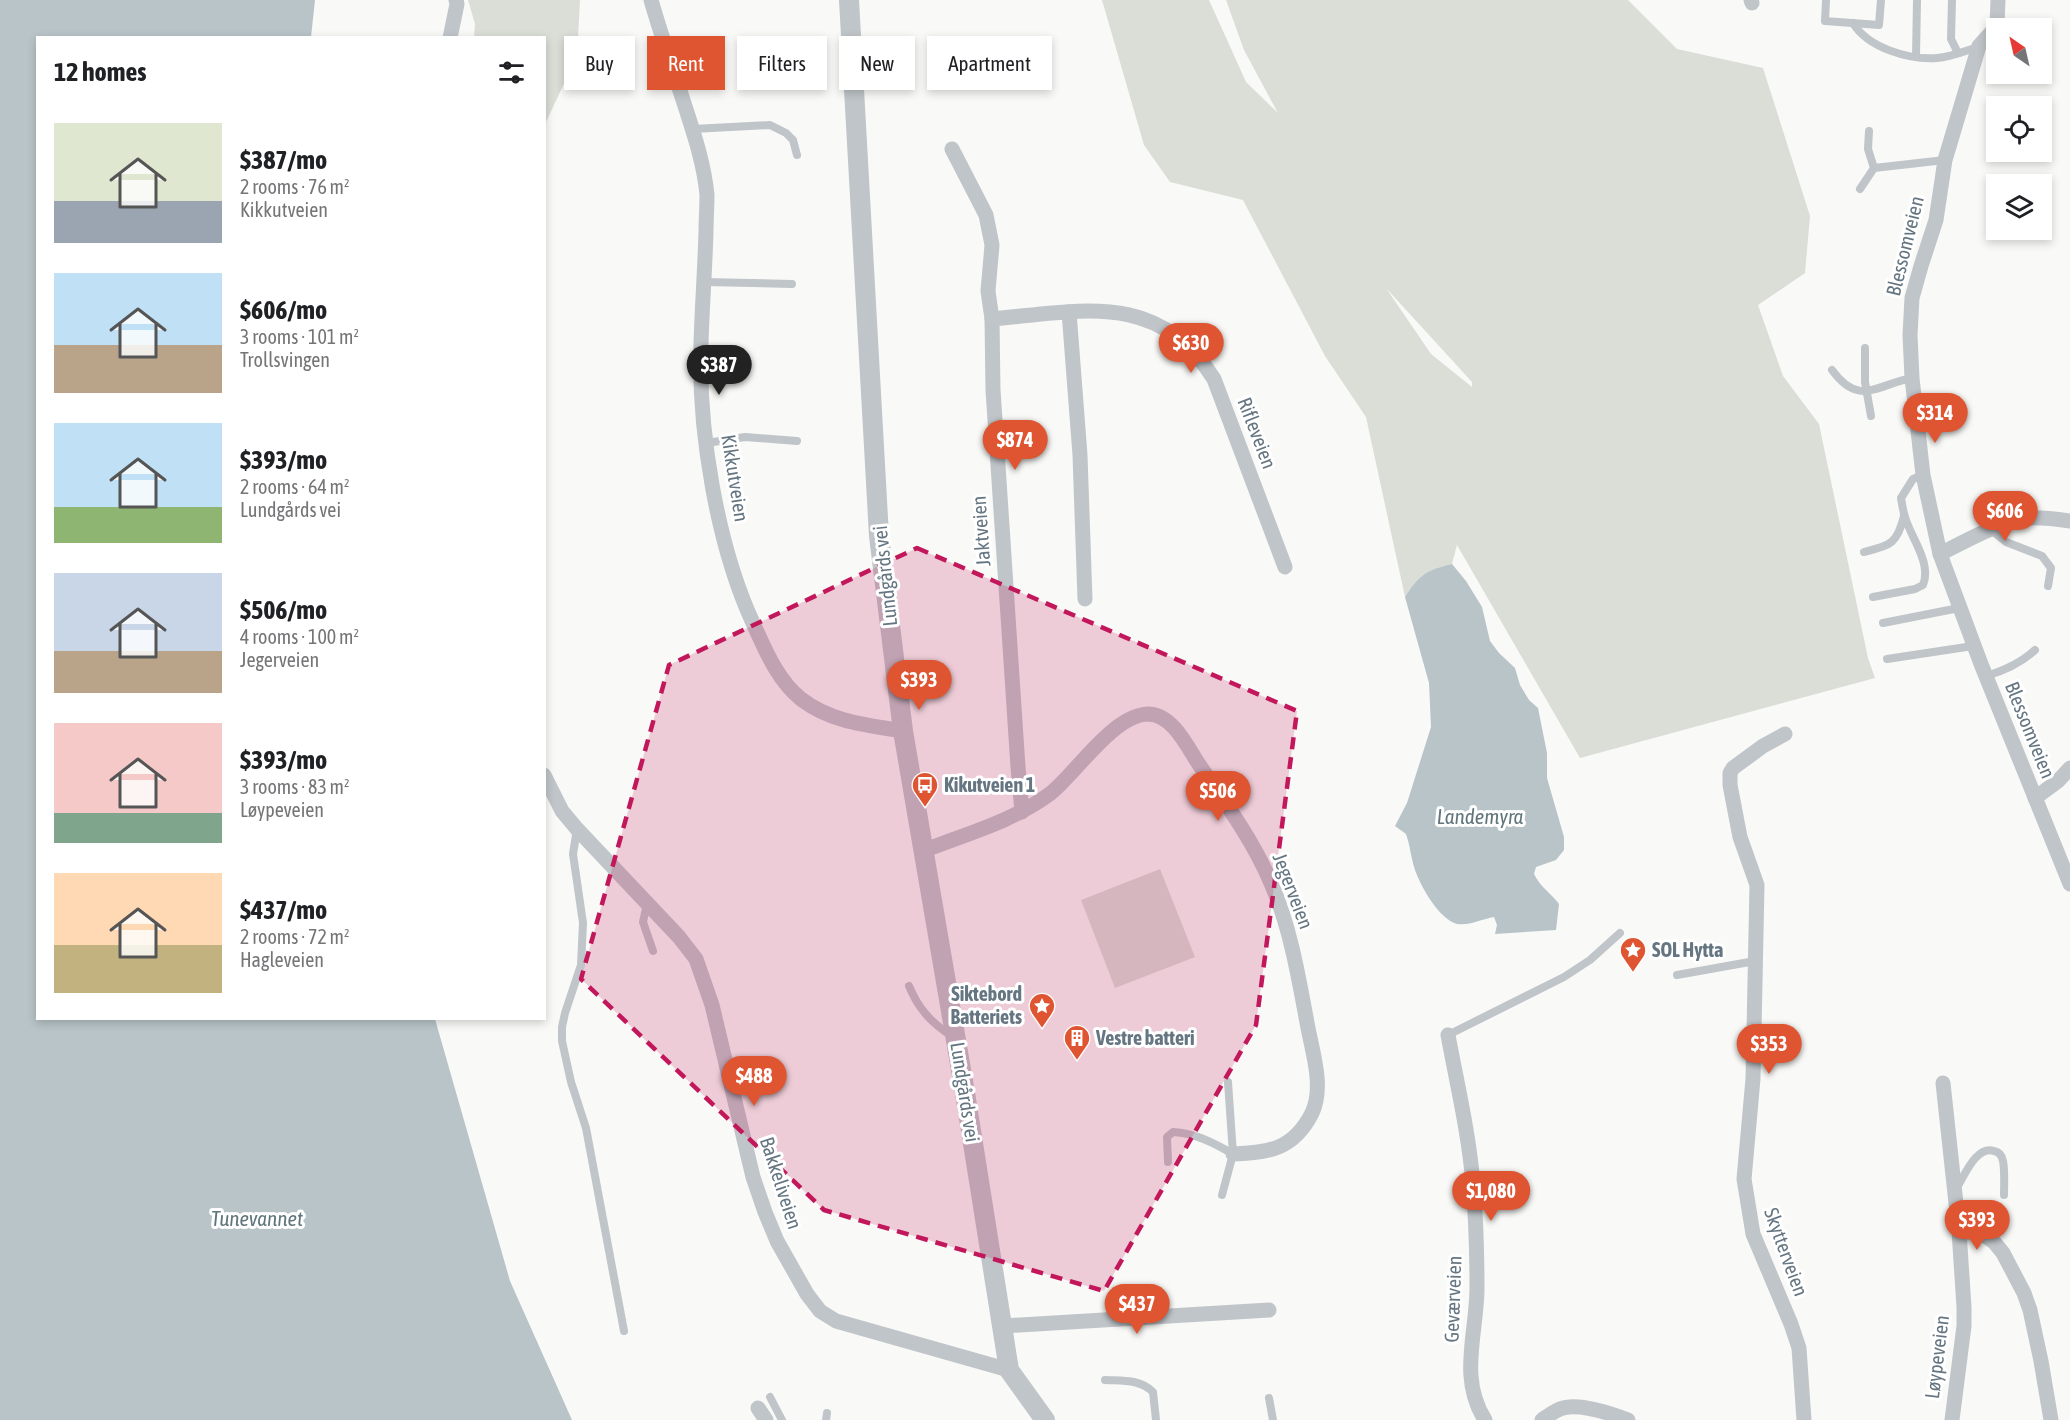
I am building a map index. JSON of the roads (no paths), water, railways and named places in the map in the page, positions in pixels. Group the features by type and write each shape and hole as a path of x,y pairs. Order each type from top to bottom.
{"street":[{"path":"450,36 456,0"},
{"name":"Kikkutveien","path":"651,0 703,167 707,196 701,366 707,443 716,504 735,579 764,648 783,680 801,699 824,713 848,722 903,731"},
{"name":"Lundgårds vei","path":"849,0 879,536 903,731 956,1038 1009,1370 1045,1420"},
{"name":"Blessomveien","path":"1998,0 1996,26 1979,46 1945,160 1936,220 1912,298 1910,335 1912,378 1923,475 1940,554 1973,645 2070,884"},
{"name":"Jaktveien","path":"952,149 980,200 990,229 992,245 988,291 992,319 993,390 1022,812"},
{"name":"Rifleveien","path":"992,319 1109,311 1141,316 1165,328 1198,355 1214,379 1285,567"},
{"path":"1069,312 1080,456 1085,599"},
{"path":"1940,554 1991,530 2025,518 2070,521"},
{"name":"Jegerveien","path":"923,850 988,828 1022,812 1064,781 1105,737 1129,721 1145,714 1152,714 1166,721 1182,739 1252,845 1271,882 1299,978 1316,1065 1317,1085 1312,1113 1296,1136 1276,1150 1254,1154 1233,1154"},
{"name":"Skytterveien","path":"1785,734 1741,761 1730,773 1730,785 1740,837 1757,885 1753,1079 1744,1179 1753,1234 1799,1348 1804,1420"},
{"path":"2035,798 2058,781 2070,768"},
{"name":"Bakkeliveien","path":"546,779 562,811 679,937 696,959 712,1005 753,1177 762,1204 777,1241 807,1294 820,1311 836,1321 1009,1370"},
{"name":"Geværveien","path":"1448,1035 1473,1184 1477,1290 1476,1323 1470,1365 1471,1385 1473,1397 1485,1420"},
{"name":"Løypeveien","path":"1943,1083 1959,1231 1964,1326 1952,1420"},
{"path":"1959,1231 1981,1233 1994,1242 2003,1252 2024,1293 2039,1351 2051,1420"},
{"path":"1003,1326 1269,1310"},
{"path":"1542,1420 1564,1408 1572,1407 1593,1410 1628,1420"}],"lane":[{"path":"1826,0 1825,21 1879,25 1881,0"},
{"path":"1916,57 1917,0"},
{"path":"1952,0 1951,39 1958,53"},
{"path":"1853,23 1859,33 1882,49 1916,57 1935,59 1979,46"},
{"path":"693,129 770,125 786,133 793,140 798,154"},
{"path":"1869,131 1868,149 1874,168"},
{"path":"1860,189 1874,168 1945,160"},
{"path":"704,282 792,284"},
{"path":"1865,348 1866,392 1872,416"},
{"path":"1832,370 1851,389 1866,392 1912,378"},
{"path":"707,443 745,437 797,441"},
{"path":"1874,597 1915,590 1923,585 1926,578 1925,567 1904,516 1901,498 1913,479 1923,475"},
{"path":"1864,552 1887,546 1893,542 1900,534 1904,516"},
{"path":"1991,530 2006,542 2042,556 2051,568 2048,586"},
{"path":"1883,623 1959,608"},
{"path":"1887,659 1973,645"},
{"path":"1986,676 2006,669 2035,650"},
{"path":"577,829 573,854 583,923 581,965 565,1013 562,1041 571,1082 586,1128 624,1331"},
{"path":"647,904 643,922 653,951"},
{"path":"1448,1035 1564,976 1590,960 1620,933"},
{"path":"1677,975 1755,961"},
{"path":"909,986 915,999 938,1028 956,1038"},
{"path":"1222,1196 1233,1154 1228,1082"},
{"path":"1168,1162 1167,1137 1173,1132 1183,1132 1212,1142 1233,1154"},
{"path":"1955,1192 1979,1155 1985,1150 1993,1150 2000,1153 2003,1159 2004,1195"},
{"path":"1105,1380 1137,1382 1147,1386 1153,1392 1156,1420"},
{"path":"770,1397 782,1420"},
{"path":"1269,1398 1273,1420"}],"water":[{"name":"Tunevannet","path":"0,0 315,0 311,36 36,36 36,1020 435,1020 510,1281 572,1420 0,1420"},
{"name":"Landemyra","path":"1452,564 1482,607 1490,641 1515,668 1520,685 1529,700 1538,708 1547,753 1547,778 1564,837 1564,850 1556,860 1536,867 1534,874 1559,904 1556,930 1495,934 1497,925 1494,917 1466,924 1450,921 1437,909 1426,893 1415,870 1406,834 1395,826 1407,803 1431,727 1429,683 1405,597 1424,574"}],"place":[{"name":"Kikutveien 1","path":"925,808"},
{"name":"SOL Hytta","path":"1633,973"},
{"name":"Siktebord Batteriets","path":"1042,1029"},
{"name":"Vestre batteri","path":"1077,1061"}]}
